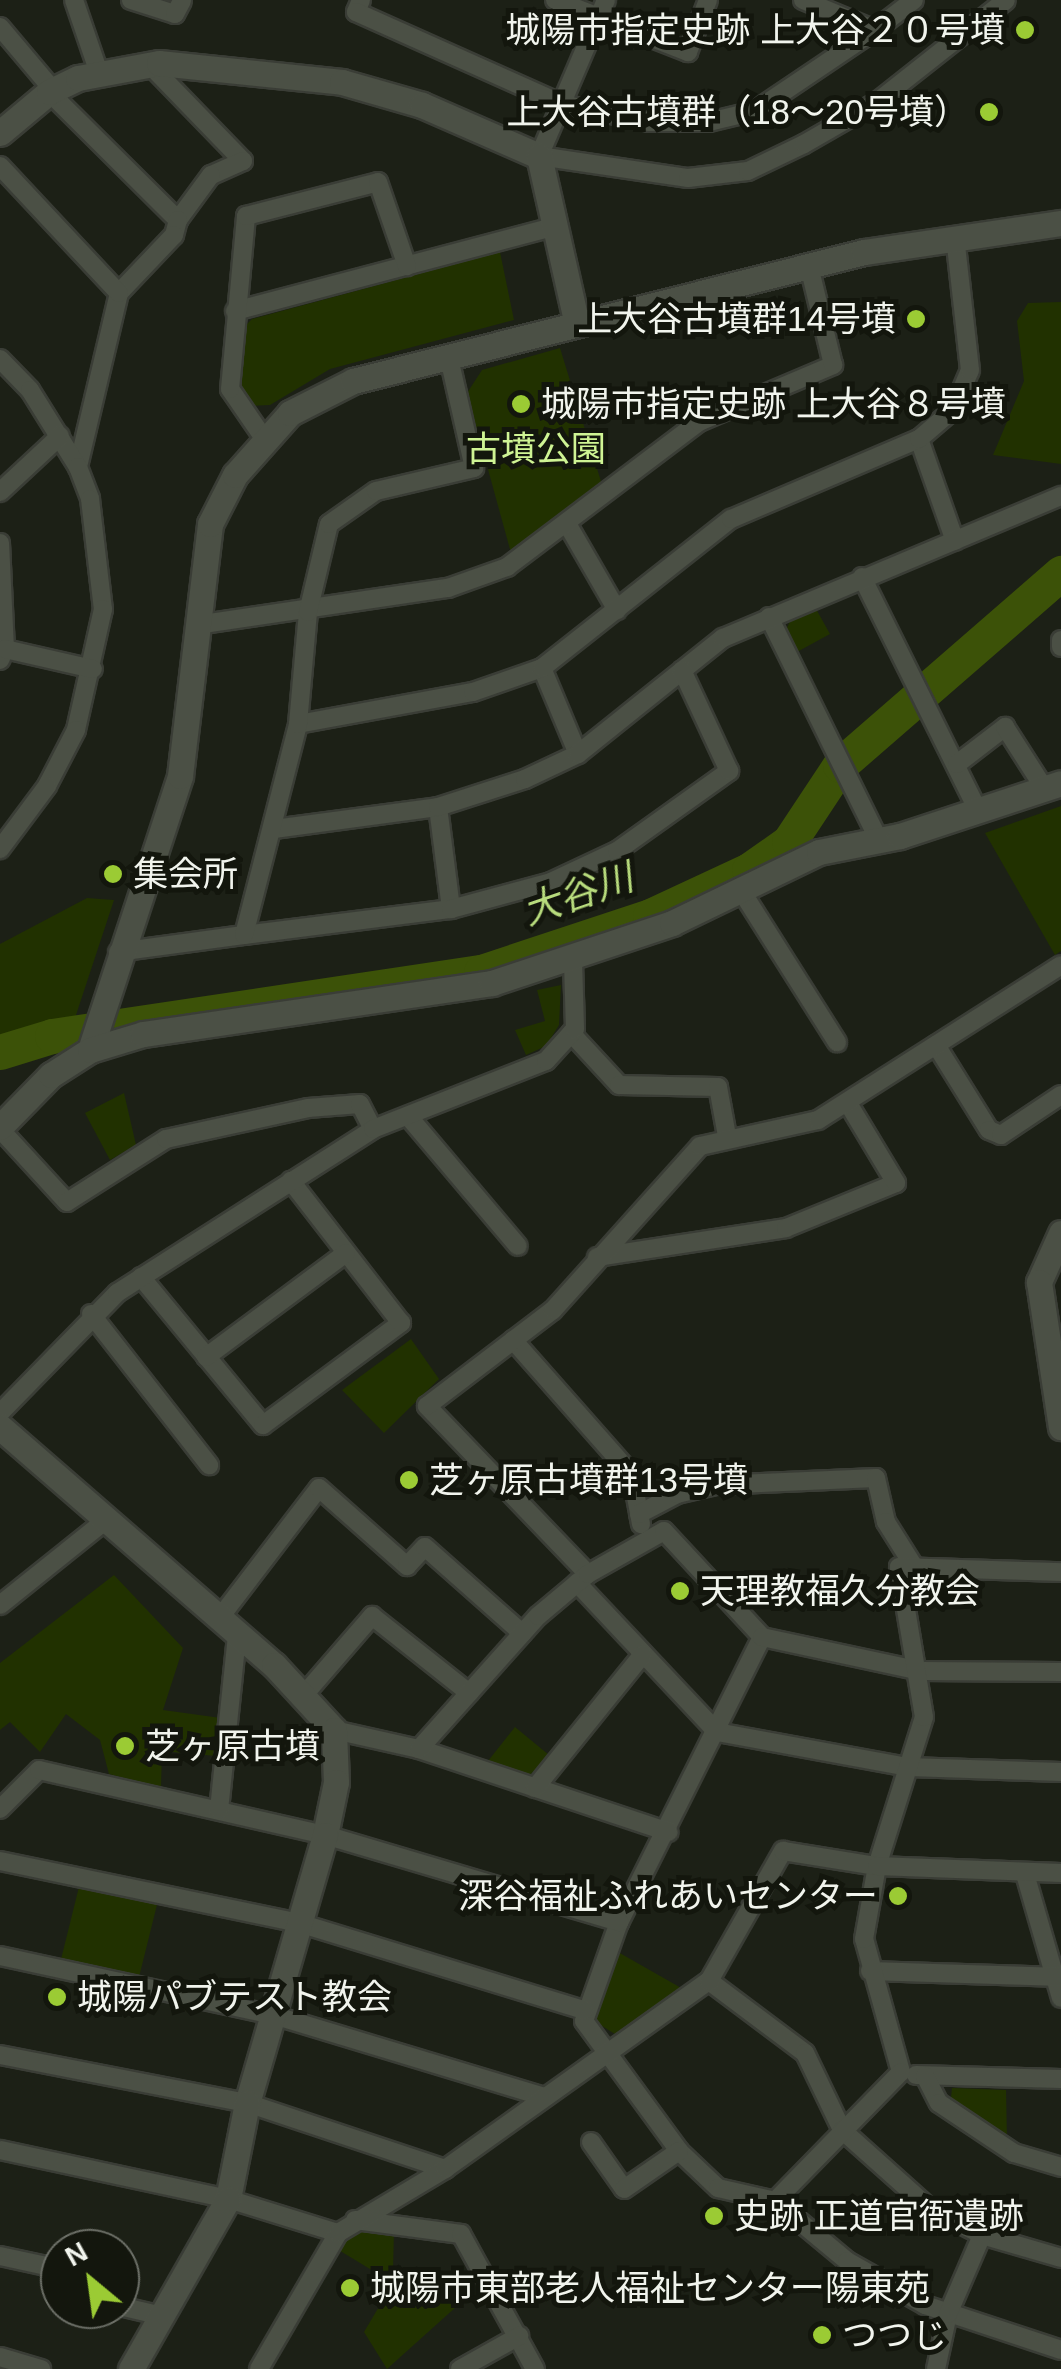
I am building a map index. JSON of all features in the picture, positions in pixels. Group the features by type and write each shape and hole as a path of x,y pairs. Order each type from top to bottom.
{"street":[{"path":"74,0 98,70"},
{"path":"131,0 175,14 182,0"},
{"path":"361,0 356,12 562,104 650,122 710,122 756,111 914,0"},
{"path":"555,0 602,9 688,52 708,0"},
{"path":"804,0 875,30"},
{"path":"0,133 51,90 98,70 149,64 342,82 422,105 539,156 688,178 748,171 877,102 1006,0"},
{"path":"577,324 552,228 539,156 602,9"},
{"path":"0,27 51,90 178,220"},
{"path":"78,467 119,293 174,235 178,220 211,175 242,162 149,64"},
{"path":"0,166 119,293"},
{"path":"263,437 230,389 246,216 378,182 406,266"},
{"path":"92,1044 118,952 180,776 202,624 210,524 263,437 290,413 354,381 809,266 954,237 1061,223"},
{"path":"235,311 552,228"},
{"path":"298,724 473,692 542,668 731,520 919,439 953,410 970,370 954,237"},
{"path":"202,624 308,612 448,588 508,568 569,527 699,422 833,365 809,266"},
{"path":"0,358 60,436 78,467 90,499 103,609 93,669 69,744 0,849"},
{"path":"244,935 298,724 308,612 329,524 376,491 474,468 449,358"},
{"path":"0,492 60,436"},
{"path":"919,439 954,541"},
{"path":"274,829 438,806 578,754 723,638 1061,496"},
{"path":"569,527 617,610"},
{"path":"0,543 3,654 93,669"},
{"path":"862,577 978,811"},
{"path":"770,617 879,841"},
{"path":"542,668 578,754"},
{"path":"118,952 451,909 552,882 617,850 728,770 682,670"},
{"path":"372,1129 360,1104 308,1108 166,1138 66,1202 0,1128 12,1105 92,1044 492,983 573,960 742,892 819,852 879,841 1052,786 1005,727 956,764"},
{"path":"438,806 451,909"},
{"path":"742,892 837,1042"},
{"path":"0,1413 91,1314 141,1277 372,1129 546,1061 571,1033 573,960"},
{"path":"1061,965 818,1120 727,1136 700,1146 553,1310 427,1406 716,1732 908,1767 1061,1772"},
{"path":"571,1033 618,1085 718,1087 727,1136"},
{"path":"936,1045 988,1130 1002,1135 1061,1095"},
{"path":"597,1257 786,1228 896,1183 848,1104"},
{"path":"408,1116 518,1246"},
{"path":"141,1277 263,1425 401,1323 291,1181"},
{"path":"1061,1232 1039,1282 1056,1334 1061,1427"},
{"path":"206,1356 346,1253"},
{"path":"91,1314 209,1466"},
{"path":"513,1340 632,1475 644,1541"},
{"path":"0,1427 303,1696 334,1730 418,1749 669,1832"},
{"path":"639,1514 677,1494 715,1485 876,1478 886,1522 915,1568"},
{"path":"219,1810 228,1628 320,1488 407,1566 425,1547 522,1633"},
{"path":"0,1605 105,1521"},
{"path":"418,1749 522,1633 582,1579 664,1531 762,1637 920,1671 1061,1672"},
{"path":"900,2072 864,1939 877,1866 924,1718 920,1671 897,1580 899,1567 1061,1572"},
{"path":"303,1696 372,1616 469,1693"},
{"path":"762,1637 669,1832 619,1922 584,2010 584,2022 678,2151 718,2188 775,2200 847,2261 948,2314 1061,2350"},
{"path":"535,1788 643,1654"},
{"path":"131,2369 228,2199 247,2103 325,1835 336,1782 334,1730"},
{"path":"0,1809 38,1770 325,1835 619,1922"},
{"path":"259,2369 338,2233 445,2169 709,1981 782,1851 877,1866 1061,1873"},
{"path":"0,1860 299,1923 584,2010"},
{"path":"1025,1874 1061,1998"},
{"path":"0,1956 273,2014 545,2097"},
{"path":"870,1971 1058,1977"},
{"path":"709,1981 805,2053 842,2130 928,2207 982,2234 1061,2258"},
{"path":"0,2055 247,2103 445,2169"},
{"path":"900,2072 1061,2079"},
{"path":"775,2200 900,2072"},
{"path":"925,2076 939,2103 999,2143 1061,2167"},
{"path":"591,2142 624,2189 678,2151"},
{"path":"0,2150 228,2199 338,2233"},
{"path":"355,2220 461,2234 536,2369"},
{"path":"936,2369 948,2314 982,2234"},
{"path":"0,2256 40,2265"},
{"path":"140,2311 162,2316"},
{"path":"460,2369 519,2336"},
{"path":"0,2356 42,2369"}],"green space":[{"path":"500,252 514,320 330,369 270,405 250,406 238,384 243,328 252,319"},
{"path":"1061,302 1061,464 993,455 1024,381 1017,321 1028,303"},
{"name":"古墳公園","path":"560,348 603,488 511,553 467,393 482,370"},
{"path":"815,607 830,634 797,652 786,630 791,619"},
{"path":"1061,806 1061,951 1055,955 985,833"},
{"path":"87,898 114,900 75,1018 0,1035 0,944"},
{"path":"561,985 559,1025 546,1046 526,1055 515,1030 545,1021 537,990"},
{"path":"124,1093 136,1145 110,1160 85,1113"},
{"path":"411,1339 439,1379 384,1433 342,1390"},
{"path":"114,1575 183,1648 163,1710 221,1718 216,1756 162,1751 161,1788 109,1774 100,1740 66,1714 40,1752 10,1722 0,1730 0,1663"},
{"path":"515,1727 549,1755 528,1777 488,1761"},
{"path":"80,1883 158,1902 139,1979 61,1960"},
{"path":"618,1952 683,1989 618,2036 599,2024 593,2009"},
{"path":"952,2088 1006,2090 1007,2141 951,2098"},
{"path":"356,2227 394,2231 393,2271 437,2281 456,2307 387,2369 364,2332 393,2283 337,2249"}],"waterway":[{"name":"大谷川","path":"0,1052 52,1036 481,972 650,916 749,870 789,842 840,765 1061,573"}],"place":[{"name":"城陽市指定史跡 上大谷２０号墳","path":"1025,30"},
{"name":"上大谷古墳群（18～20号墳）","path":"989,112"},
{"name":"上大谷古墳群14号墳","path":"916,319"},
{"name":"城陽市指定史跡 上大谷８号墳","path":"521,404"},
{"name":"集会所","path":"113,874"},
{"name":"芝ヶ原古墳群13号墳","path":"409,1480"},
{"name":"天理教福久分教会","path":"680,1591"},
{"name":"芝ヶ原古墳","path":"125,1746"},
{"name":"深谷福祉ふれあいセンター","path":"898,1896"},
{"name":"城陽パブテスト教会","path":"57,1997"},
{"name":"史跡 正道官衙遺跡","path":"714,2216"},
{"name":"城陽市東部老人福祉センター陽東苑","path":"350,2288"},
{"name":"つつじ","path":"822,2335"}]}
